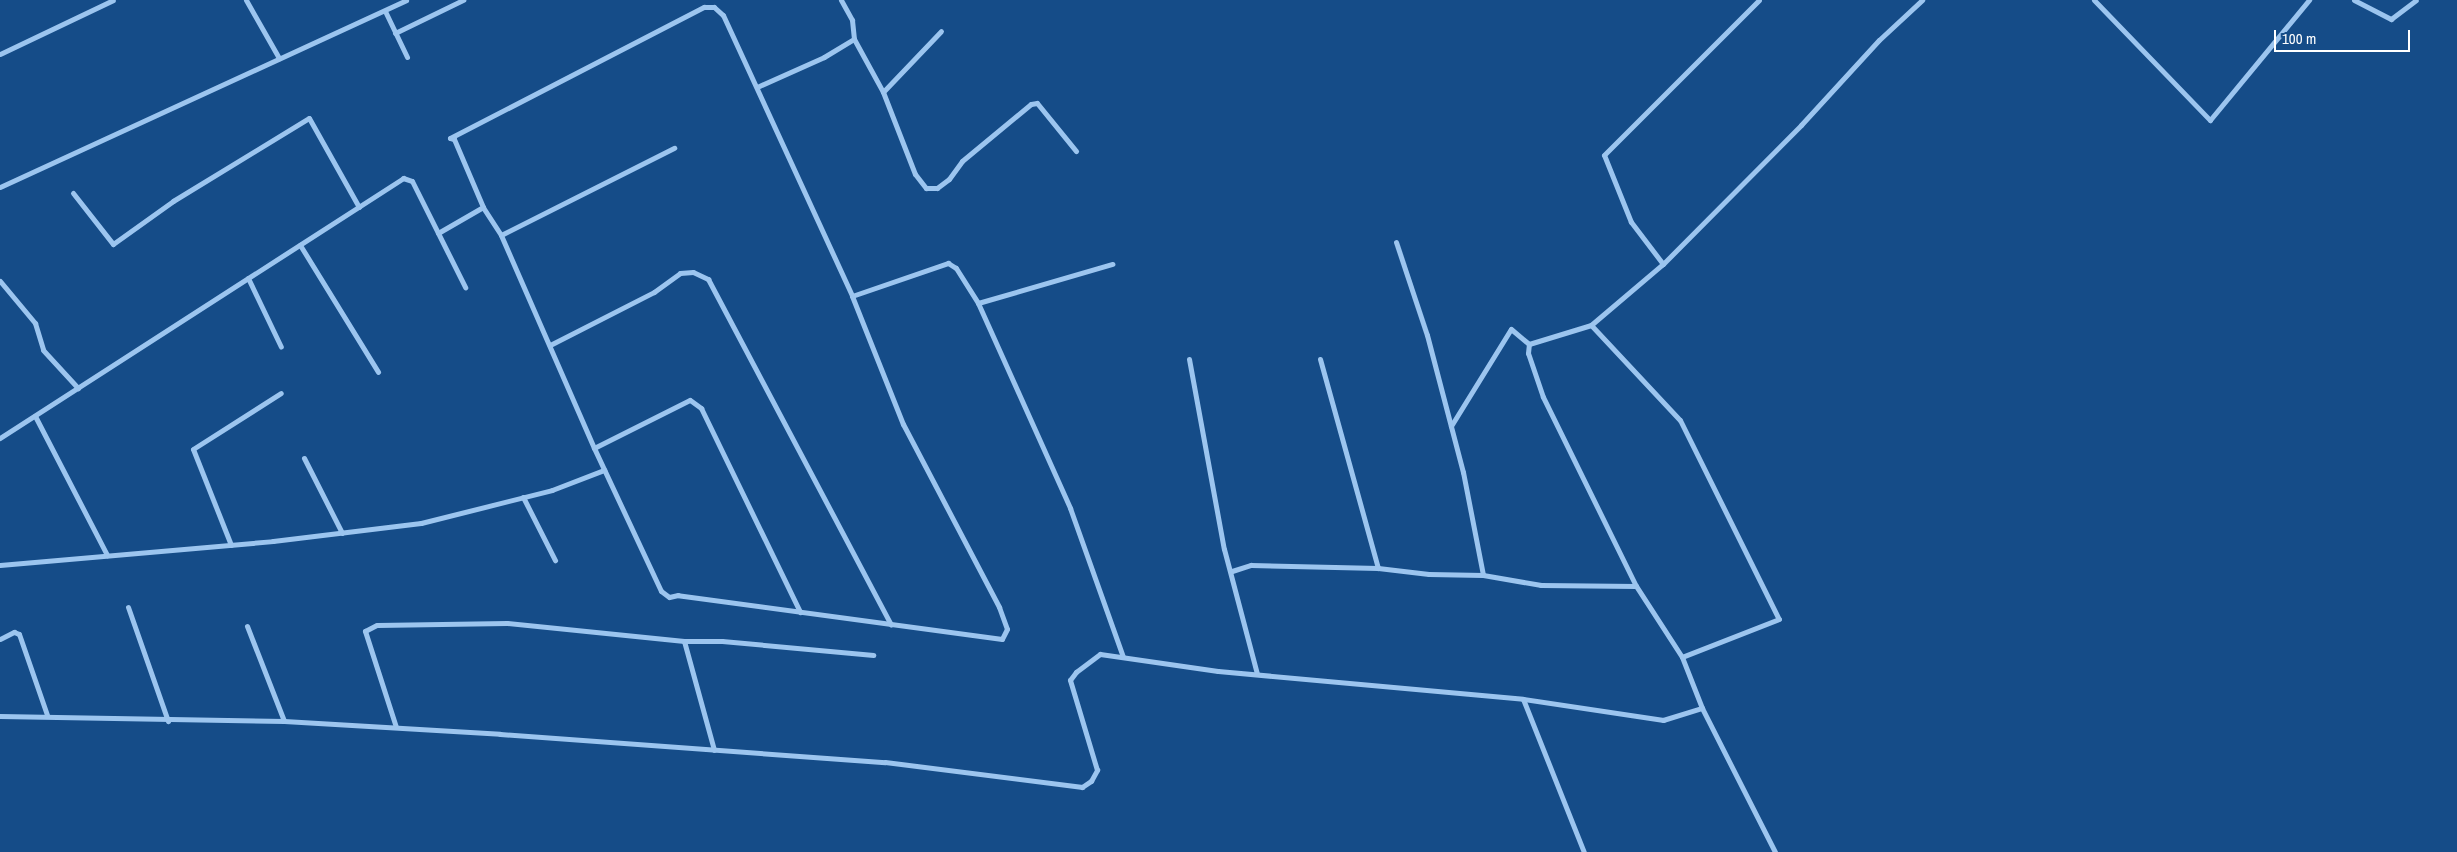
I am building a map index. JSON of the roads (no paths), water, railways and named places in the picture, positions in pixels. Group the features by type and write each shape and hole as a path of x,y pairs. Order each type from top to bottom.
{"street":[{"path":"0,54 113,0"},
{"path":"246,0 279,58"},
{"path":"0,186 406,0"},
{"path":"396,33 463,0"},
{"path":"841,0 852,20 854,39 883,92 915,174 926,188 937,188 943,184 968,156 1031,104 1037,103 1076,151"},
{"path":"1662,264 1631,222 1604,155 1759,0"},
{"path":"1529,344 1591,325 1662,264 1801,125 1879,40 1922,0"},
{"path":"2094,0 2210,120 2308,0"},
{"path":"2354,0 2390,19 2416,0"},
{"path":"704,7 714,7 724,15 852,296 903,424 999,607 1007,629 1002,639 665,594 604,470 501,235 483,207 454,139 450,138 452,136 704,7"},
{"path":"385,11 407,57"},
{"path":"883,92 942,31"},
{"path":"757,87 824,57 854,39"},
{"path":"73,193 113,244 181,196 309,118 360,207"},
{"path":"501,235 674,148"},
{"path":"0,438 360,207 402,178 408,179 466,287"},
{"path":"438,233 483,207"},
{"path":"1396,242 1427,335 1451,426 1484,575"},
{"path":"300,245 378,372"},
{"path":"852,296 948,263 956,268 978,303 1070,508 1123,658"},
{"path":"978,303 1112,264"},
{"path":"550,345 654,292 680,273 693,272 708,279 891,624"},
{"path":"248,278 281,347"},
{"path":"0,281 35,323 42,350 78,388"},
{"path":"1591,325 1680,420 1779,619 1682,657"},
{"path":"1451,426 1511,329 1529,344"},
{"path":"1529,344 1528,353 1543,397 1636,586 1682,657 1702,708 1775,852"},
{"path":"1190,359 1224,549 1232,571 1257,674"},
{"path":"1320,359 1378,568"},
{"path":"231,545 193,449 281,393"},
{"path":"594,448 690,400 701,408 800,612"},
{"path":"35,416 107,555"},
{"path":"304,458 342,533"},
{"path":"0,565 231,545 421,523 523,497 604,470"},
{"path":"523,497 555,560"},
{"path":"1232,571 1251,565 1378,568 1429,574 1484,575 1541,585 1636,586"},
{"path":"128,606 168,721"},
{"path":"396,727 365,631 377,625 507,623 684,641 722,641 873,655"},
{"path":"247,626 284,721"},
{"path":"0,639 14,632 19,634 47,716"},
{"path":"684,641 714,750"},
{"path":"0,716 168,721 284,721 396,727 885,762 1082,787 1091,781 1097,770 1070,680 1076,672 1100,654 1257,674 1523,699 1663,720 1702,708"},
{"path":"1523,699 1584,852"}]}
